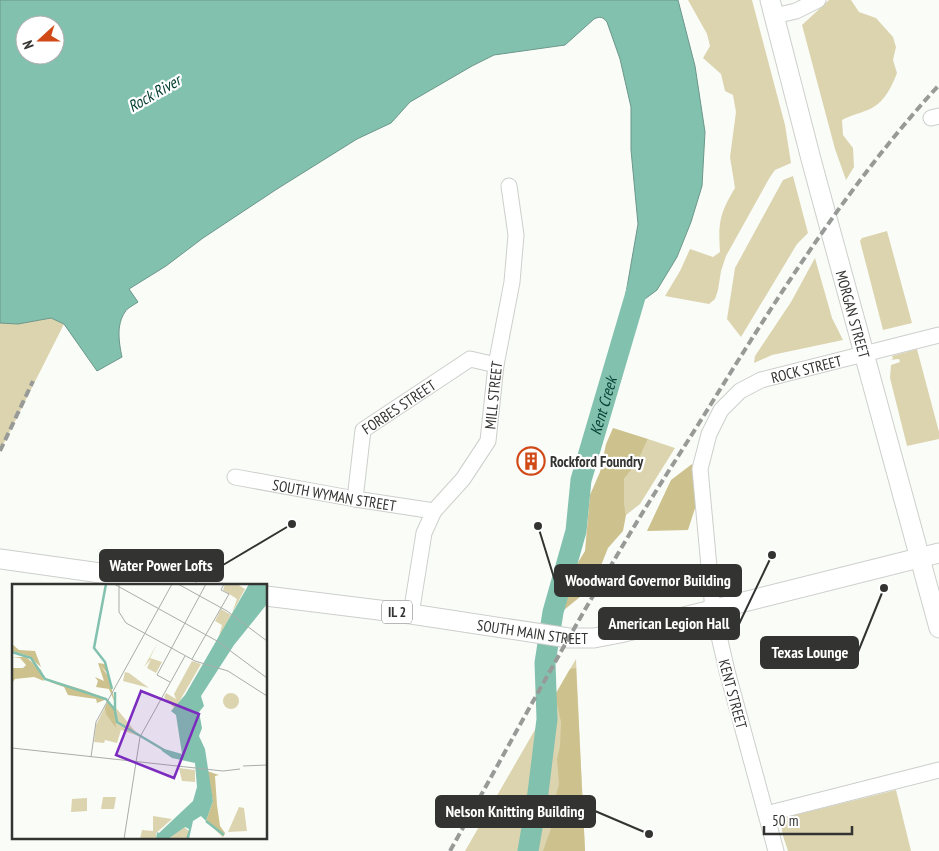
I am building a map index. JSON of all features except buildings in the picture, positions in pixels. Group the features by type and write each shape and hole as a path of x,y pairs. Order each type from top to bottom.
{"main road":[{"name":"MORGAN STREET","path":"772,8 812,163 939,628"},
{"name":"SOUTH MAIN STREET","path":"268,596 411,614 562,637 594,638 620,634 939,553"},
{"path":"0,559 179,584"}],"street":[{"path":"772,8 796,11 818,0"},
{"name":"MILL STREET","path":"411,614 424,533 434,511 463,479 488,440 496,365 512,282 516,235 509,186"},
{"name":"ROCK STREET","path":"761,380 939,335"},
{"name":"FORBES STREET","path":"355,499 363,430 470,359 496,365"},
{"name":"KENT STREET","path":"761,380 740,390 721,410 709,434 700,469 713,610 727,671 776,851"},
{"name":"SOUTH WYMAN STREET","path":"235,477 434,511"},
{"path":"766,814 939,770"}],"shaded area":[{"path":"688,0 752,0 785,125 791,163 775,170 770,177 726,256 715,299 709,304 665,296 680,271 690,249 713,257 720,252 719,233 721,218 735,188 730,157 736,112 733,95 725,91 721,74 703,58 710,46 707,34"},
{"path":"829,0 851,0 859,12 876,18 893,37 896,47 893,60 897,73 884,97 872,108 842,120 843,135 853,148 854,167 846,180 835,149 802,25"},
{"path":"793,176 808,233 797,244 741,337 727,319 735,268 783,180"},
{"path":"887,231 912,323 883,330 860,241 862,238"},
{"path":"815,258 832,318 843,340 772,355 754,363 755,356 791,302"},
{"path":"51,318 64,324 0,451 0,322 18,324"},
{"path":"917,349 939,432 939,439 907,446 890,378 891,365 900,362 899,359 890,360 893,359 892,356"},
{"path":"613,428 648,439 637,463 624,479 626,515 623,531 608,548 600,568 586,592 564,610 574,569 585,551 590,495 600,472 606,444"},
{"path":"648,439 675,448 640,504 626,515 624,479 637,463"},
{"path":"692,464 698,499 688,530 647,531 671,480"},
{"path":"576,659 585,851 465,851 570,669"},
{"path":"576,668 585,851 543,851 557,812 554,803 559,784 557,759 560,746 561,722 555,695 570,669"},
{"path":"896,790 911,851 788,851 782,828 782,824 787,817"}],"water":[{"name":"Rock River","path":"0,0 678,0 695,66 705,132 702,186 691,222 677,257 657,290 622,316 638,224 631,150 631,107 620,59 607,22 600,17 594,19 565,45 494,55 472,66 410,102 391,123 357,139 277,189 203,238 166,266 129,289 138,302 126,311 120,323 119,340 122,357 97,371 64,324 51,318 18,324 0,323"}],"waterway":[{"name":"Kent Creek","path":"528,851 538,793 547,719 545,663 553,612 576,531 581,480 640,280"}],"railway":[{"path":"450,851 597,589 641,515 763,321 846,199 906,122 939,85"},
{"path":"0,451 33,381"}],"place":[{"name":"Rockford Foundry","path":"531,461"},
{"name":"Water Power Lofts","path":"292,524"},
{"name":"Woodward Governor Building","path":"538,526"},
{"name":"American Legion Hall","path":"772,555"},
{"name":"Texas Lounge","path":"884,588"},
{"name":"Nelson Knitting Building","path":"649,834"}]}
